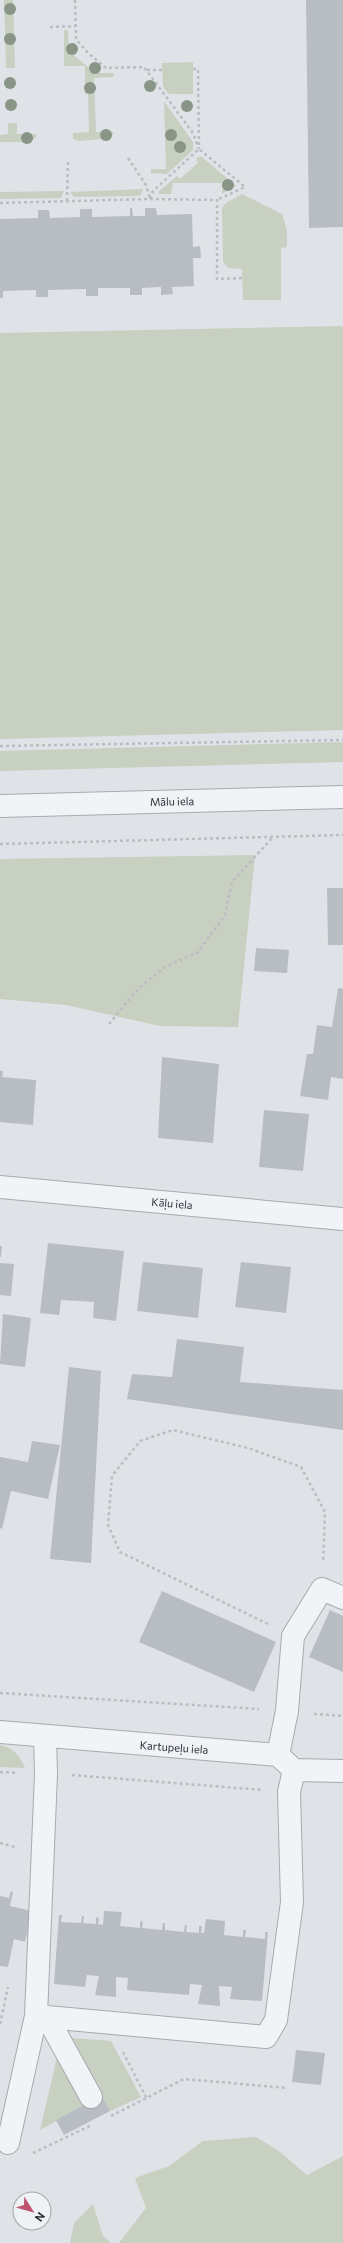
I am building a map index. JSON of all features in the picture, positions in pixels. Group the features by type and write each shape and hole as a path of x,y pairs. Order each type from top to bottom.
{"street":[{"name":"Mālu iela","path":"0,806 343,797"},
{"name":"Kāļu iela","path":"0,1188 343,1219"},
{"path":"41,2016 266,2037 276,2020 292,1902 289,1792 286,1763 287,1711 293,1636 322,1589 343,1598"},
{"name":"Kartupeļu iela","path":"0,1732 286,1763 343,1771"},
{"path":"8,2143 41,2016 46,1774 45,1737"},
{"path":"41,2016 91,2096"}],"path":[{"path":"0,203 150,199 217,200 245,187 199,149 193,133 144,67 106,68 88,53 76,39 75,0"},
{"path":"50,27 76,26"},
{"path":"150,199 153,192 199,149 198,69 193,69"},
{"path":"146,70 163,70"},
{"path":"128,158 146,185 150,199"},
{"path":"67,201 68,159"},
{"path":"217,200 217,279 243,278"},
{"path":"0,746 343,740"},
{"path":"0,844 343,835"},
{"path":"109,1024 139,988 165,967 198,952 225,914 232,882 272,837"},
{"path":"293,1636 120,1552 108,1525 112,1476 140,1441 173,1430 248,1448 301,1467 325,1512 322,1589"},
{"path":"0,1694 287,1711 343,1716"},
{"path":"0,1772 289,1792"},
{"path":"18,1773 18,1780"},
{"path":"0,1843 16,1848 17,1840"},
{"path":"120,2046 147,2099"},
{"path":"105,2119 184,2079 287,2088"},
{"path":"28,2155 98,2122"}],"green space":[{"path":"4,0 13,0 15,68 6,68"},
{"path":"64,30 68,30 69,51 95,73 114,73 113,77 94,78 96,132 114,132 111,138 79,141 73,139 73,133 89,132 88,94 85,94 85,66 64,66"},
{"path":"193,62 193,94 169,94 163,87 162,63"},
{"path":"164,101 193,142 193,150 167,174 151,173 151,169 166,169"},
{"path":"8,123 17,123 17,134 36,134 36,137 30,142 0,142 0,135 8,134"},
{"path":"198,157 202,157 236,186 222,194 222,183 173,183 171,194 159,194 159,191 177,176 180,179 198,163 196,160"},
{"path":"143,189 141,195 134,196 74,197 70,192"},
{"path":"64,191 61,198 0,199 0,192"},
{"path":"242,194 282,214 287,230 287,247 281,248 281,300 243,300 242,269 228,268 223,261 222,208 226,203"},
{"path":"343,326 343,730 0,739 0,333"},
{"path":"343,742 343,762 0,771 0,751"},
{"path":"255,855 238,1027 160,1026 66,1005 0,999 0,859"},
{"path":"0,1745 13,1750 25,1768 0,1767"},
{"path":"72,2038 111,2041 141,2097 110,2111"},
{"path":"58,2053 84,2106 40,2130"},
{"path":"256,2137 279,2151 307,2175 343,2156 343,2243 119,2243 146,2208 135,2178 169,2166 203,2141"},
{"path":"93,2204 103,2236 111,2243 70,2243 74,2223"}],"building":[{"path":"306,0 343,0 343,227 309,228"},
{"path":"130,208 132,208 133,216 145,216 145,208 156,208 157,215 192,214 193,247 200,246 201,258 193,258 194,286 172,287 173,294 161,295 161,287 142,288 142,295 130,295 130,288 98,288 98,296 86,296 86,289 48,290 48,297 36,297 36,290 3,291 3,298 0,298 0,219 38,218 38,210 49,210 50,218 80,217 80,209 92,209 92,217 130,216"},
{"path":"327,888 343,888 343,945 328,945"},
{"path":"256,948 289,950 287,973 254,971"},
{"path":"338,988 343,989 343,1079 331,1077 328,1100 300,1096 307,1054 313,1054 317,1025 332,1027"},
{"path":"162,1057 219,1064 213,1143 158,1138"},
{"path":"0,1071 3,1071 2,1077 36,1080 33,1125 0,1122"},
{"path":"264,1110 309,1114 303,1171 259,1167"},
{"path":"48,1243 124,1251 116,1321 93,1318 94,1302 61,1300 59,1315 40,1313"},
{"path":"0,1246 2,1246 1,1257 0,1257"},
{"path":"143,1262 203,1268 198,1318 137,1311"},
{"path":"241,1262 291,1267 286,1313 235,1307"},
{"path":"0,1263 14,1264 11,1296 0,1295"},
{"path":"3,1314 31,1318 25,1367 0,1364"},
{"path":"177,1339 244,1347 240,1382 343,1390 343,1430 127,1399 132,1374 172,1377"},
{"path":"69,1367 101,1371 91,1563 50,1559"},
{"path":"32,1441 60,1445 48,1499 11,1491 2,1529 0,1528 0,1457 28,1462"},
{"path":"162,1591 276,1642 254,1692 139,1642"},
{"path":"330,1610 343,1616 343,1672 309,1657"},
{"path":"11,1891 13,1892 10,1906 32,1911 25,1942 14,1939 8,1967 0,1966 0,1896 9,1898"},
{"path":"104,1911 122,1912 120,1926 140,1928 140,1921 143,1922 142,1928 162,1930 163,1923 165,1923 165,1930 184,1932 185,1925 187,1925 186,1932 199,1933 199,1926 202,1926 201,1933 204,1933 206,1919 225,1921 224,1935 243,1937 243,1930 246,1930 245,1937 265,1939 265,1932 268,1932 262,2001 230,1999 232,1987 219,1986 220,2006 198,2004 202,1985 190,1984 189,1995 127,1990 128,1978 116,1977 116,1997 95,1995 99,1976 87,1975 85,1987 54,1984 59,1915 62,1915 61,1922 81,1923 82,1916 84,1916 83,1923 96,1924 96,1917 99,1918 98,1924 103,1925"},
{"path":"296,2050 325,2053 321,2085 292,2082"},
{"path":"102,2096 110,2111 64,2135 56,2120"}]}
